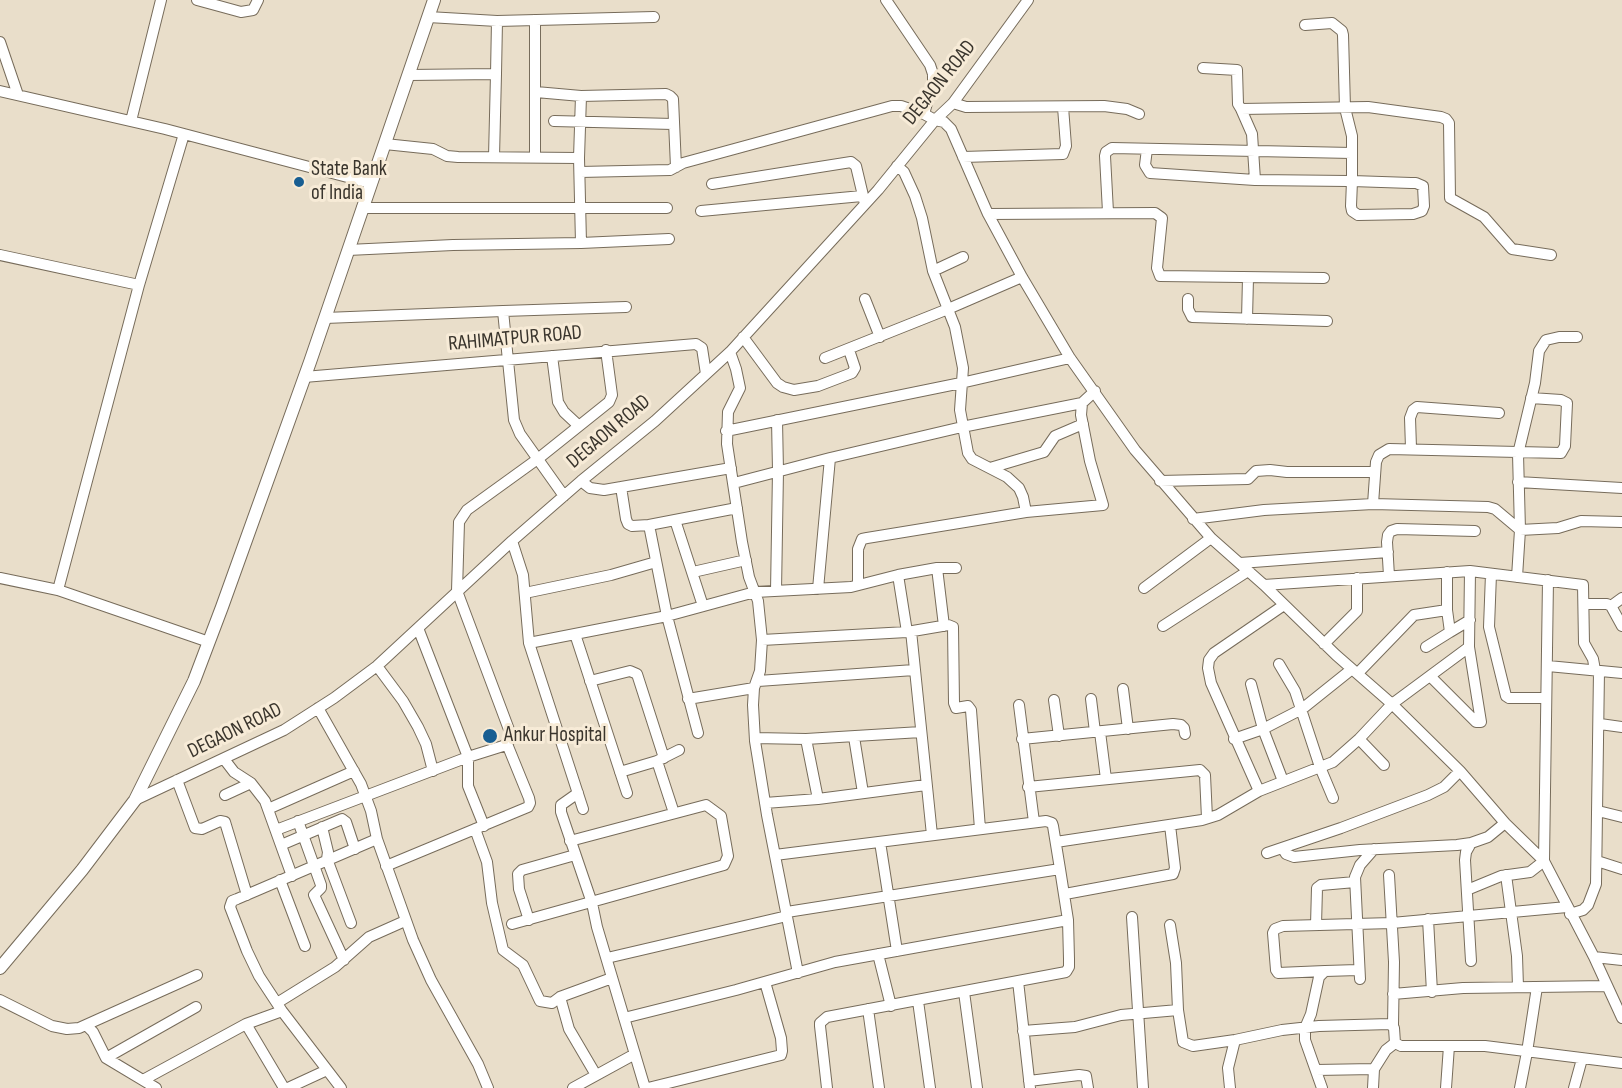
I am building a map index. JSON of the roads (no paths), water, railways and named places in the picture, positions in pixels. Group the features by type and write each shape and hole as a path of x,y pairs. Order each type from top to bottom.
{"main road":[{"path":"0,968 82,870 135,800 194,681 325,318 434,0"}],"street":[{"path":"131,121 161,0"},
{"path":"197,0 241,12 253,10 258,0"},
{"path":"886,0 930,65 933,74 924,114"},
{"name":"DEGAON ROAD","path":"135,800 284,730 377,666 457,591 581,481 655,421 730,352 864,200 897,166 935,120 953,103 1028,0"},
{"path":"428,17 497,21 654,17"},
{"path":"535,20 535,157"},
{"path":"494,157 497,21"},
{"path":"1147,149 1145,165 1146,170 1150,173 1255,180 1352,181 1420,184 1423,186 1422,211 1413,214 1354,214 1351,206 1352,181 1352,136 1345,108 1342,31 1332,23 1305,25"},
{"path":"0,42 18,95"},
{"path":"1203,68 1237,70 1238,104 1252,134 1255,180"},
{"path":"409,75 496,74"},
{"path":"0,91 184,134 370,183"},
{"path":"536,92 581,96 666,94 673,99 676,167"},
{"path":"580,243 581,96"},
{"path":"953,103 966,107 1116,108 1140,114"},
{"path":"580,172 663,171 683,163 892,106 901,106 948,125 988,214 1022,277 1070,358 1135,450 1210,537 1392,704 1460,771 1505,823 1544,861 1568,911 1594,957 1622,1018"},
{"path":"963,157 1063,154 1066,146 1063,107"},
{"path":"1241,109 1368,107 1446,119 1449,123 1450,198 1484,217 1512,249 1551,255"},
{"path":"554,121 673,124"},
{"path":"58,590 139,285 184,134"},
{"path":"386,144 433,149 447,156 458,158 579,158"},
{"path":"1108,212 1106,152 1112,148 1254,149 1352,153"},
{"path":"701,211 864,200 856,166 851,162 712,184"},
{"path":"897,166 904,172 915,196 933,271 959,345 963,368 960,396 962,428 968,453 972,459 1007,477 1019,488 1026,512"},
{"path":"362,208 667,208"},
{"path":"988,214 1155,213 1162,218 1157,268 1160,276 1324,278"},
{"path":"348,250 669,239"},
{"path":"0,255 139,285"},
{"path":"933,271 963,257"},
{"path":"825,358 1022,277"},
{"path":"1247,319 1248,278"},
{"path":"865,299 880,337"},
{"path":"1188,299 1188,309 1192,317 1327,321"},
{"path":"325,318 503,310 626,308"},
{"path":"503,310 514,420 520,434 564,496"},
{"path":"743,337 777,383 794,390 818,386 852,374 855,368 849,350"},
{"path":"1517,577 1520,530 1518,454 1541,345 1546,340 1559,337 1577,337"},
{"name":"RAHIMATPUR ROAD","path":"304,377 696,344 702,348 706,374"},
{"path":"276,830 507,744 510,740 511,735 457,591 459,522 467,510 538,459 611,399 606,350"},
{"path":"730,352 740,388 728,412 726,431 737,508 749,577 755,592 762,640 753,705 755,738 765,803 798,973"},
{"path":"552,356 558,402 564,412 579,426"},
{"path":"726,431 962,383 1070,358"},
{"path":"734,483 830,458 1082,403 1095,391"},
{"path":"1373,504 1376,462 1379,455 1389,449 1411,448 1518,454 1561,453 1564,450 1568,403 1561,400 1531,398"},
{"path":"858,585 858,549 862,539 1026,512 1103,505 1092,473 1083,423 1082,403"},
{"path":"1411,448 1410,418 1413,410 1417,408 1499,413"},
{"path":"776,591 777,420"},
{"path":"990,468 1044,452 1055,436 1083,423"},
{"path":"818,589 830,458"},
{"path":"581,481 596,490 731,468"},
{"path":"1160,481 1248,479 1256,471 1269,470 1375,472"},
{"path":"1518,482 1622,488"},
{"path":"621,487 628,524 632,526 649,525 737,508"},
{"path":"1193,519 1264,510 1373,504 1488,507 1495,509 1520,530 1558,528 1581,521 1622,522"},
{"path":"675,520 703,606"},
{"path":"649,525 667,616 698,733"},
{"path":"1389,576 1388,535 1391,531 1397,529 1474,531"},
{"path":"1144,588 1210,537"},
{"path":"512,542 521,567 529,643 584,809"},
{"path":"1163,626 1244,567 1388,552"},
{"path":"693,572 746,560"},
{"path":"525,593 602,577 656,562"},
{"path":"529,643 667,616 755,592 858,585 937,568 956,568"},
{"path":"937,568 944,626"},
{"path":"1264,585 1470,571 1583,585 1584,643 1597,670 1600,724 1596,884 1588,905 1583,910 1512,911 1392,922 1358,923 1316,926 1283,926 1275,929 1273,933 1276,970 1281,974 1325,971 1359,974 1358,923 1355,882 1356,871 1374,849"},
{"path":"1430,675 1476,722 1481,722 1469,647 1470,571"},
{"path":"1447,572 1447,610 1450,632"},
{"path":"1491,574 1490,627 1506,696 1509,698 1546,698"},
{"path":"898,575 914,670 932,835"},
{"path":"0,578 58,590 209,642"},
{"path":"1324,644 1357,610 1358,578"},
{"path":"1544,861 1548,580"},
{"path":"1611,606 1622,598"},
{"path":"1258,791 1208,675 1209,660 1215,653 1284,604"},
{"path":"1584,604 1611,606 1622,626"},
{"path":"1234,739 1263,729 1302,709 1355,671 1414,615 1447,610"},
{"path":"1426,647 1470,620"},
{"path":"762,640 909,632 951,626 954,629 955,706 968,706 971,710 980,829"},
{"path":"418,628 468,757 468,786 480,827 492,903 503,950 523,965 540,1001 552,1002 612,978"},
{"path":"575,634 627,793"},
{"path":"1056,842 1170,825 1218,815 1258,791 1333,762 1359,739 1392,704 1469,647"},
{"path":"1279,664 1295,691 1320,767 1333,798"},
{"path":"377,666 403,701 418,727 426,744 433,771"},
{"path":"1548,666 1622,673"},
{"path":"688,699 756,685 914,670"},
{"path":"590,681 630,671 638,674 674,813"},
{"path":"1251,684 1263,729 1283,781"},
{"path":"1123,689 1128,729"},
{"path":"1091,699 1106,779"},
{"path":"1054,700 1059,736"},
{"path":"1019,705 1034,822"},
{"path":"318,708 367,797 386,866 405,921 425,968 478,1064 488,1088"},
{"path":"1022,739 1173,724 1181,725 1185,734"},
{"path":"1600,724 1622,727"},
{"path":"755,738 806,739 921,732"},
{"path":"854,736 863,793"},
{"path":"806,739 818,799"},
{"path":"1359,739 1384,765"},
{"path":"386,866 530,806 529,798 507,744"},
{"path":"620,772 661,760 679,750"},
{"path":"224,759 234,772 261,793 292,876"},
{"path":"1028,787 1200,770 1205,775 1207,818"},
{"path":"268,809 354,771"},
{"path":"1267,853 1428,795 1443,787 1460,771"},
{"path":"177,780 195,828 202,829 220,821 225,822 247,895"},
{"path":"225,795 251,783"},
{"path":"765,803 818,799 926,785"},
{"path":"578,793 560,807 592,903 612,978 646,1088 781,1055 781,1038 765,982"},
{"path":"513,924 724,865 728,856 722,816 706,804 570,841"},
{"path":"1598,811 1622,817"},
{"path":"281,845 344,819 355,849"},
{"path":"298,821 321,885 314,895 344,960"},
{"path":"775,855 1034,822 1052,823 1068,920 1070,959 1066,972 827,1017 820,1023 827,1088"},
{"path":"1283,849 1286,854 1294,857 1471,843 1488,837 1505,823"},
{"path":"1065,894 1173,874 1175,868 1170,825"},
{"path":"322,827 328,852 327,859 351,923"},
{"path":"341,1088 279,1007 259,976 231,912 232,902 377,839"},
{"path":"880,842 897,951"},
{"path":"1471,843 1465,860 1471,961"},
{"path":"529,920 519,889 519,874 522,870 575,855"},
{"path":"1467,890 1506,875 1530,872 1544,861"},
{"path":"1597,861 1622,869"},
{"path":"607,958 787,914 1060,869"},
{"path":"1389,875 1395,1043"},
{"path":"1506,875 1517,957 1518,987"},
{"path":"280,880 305,946"},
{"path":"1316,926 1317,888 1322,885 1355,882"},
{"path":"1132,917 1143,1088"},
{"path":"1428,919 1432,992"},
{"path":"624,1018 834,963 1068,920"},
{"path":"143,1080 279,1007 344,960 369,937 405,921"},
{"path":"1170,926 1176,963 1178,1010 1182,1037 1187,1045 1203,1045 1282,1030 1319,1026 1393,1025"},
{"path":"878,954 891,1006"},
{"path":"1594,957 1622,959"},
{"path":"1322,1088 1305,1040 1305,1029 1311,1014 1319,977 1325,971"},
{"path":"0,1000 59,1028 73,1029 197,975"},
{"path":"1018,981 1029,1084 1079,1075 1086,1076 1088,1088"},
{"path":"1393,994 1463,988 1607,986"},
{"path":"1520,1088 1537,987"},
{"path":"964,992 977,1088"},
{"path":"560,997 569,1029 596,1076"},
{"path":"918,1000 930,1088"},
{"path":"106,1058 196,1007"},
{"path":"868,1010 879,1088"},
{"path":"1023,1031 1075,1027 1137,1012 1178,1010"},
{"path":"246,1024 286,1088 327,1070"},
{"path":"86,1025 93,1032 106,1058 156,1088"},
{"path":"1230,1088 1228,1068 1235,1040"},
{"path":"1395,1043 1401,1046 1485,1046 1622,1063"},
{"path":"1373,1088 1374,1069 1386,1050 1395,1043"},
{"path":"1446,1088 1449,1046"},
{"path":"573,1088 635,1054"},
{"path":"1574,1088 1582,1059"},
{"path":"1316,1070 1374,1069"}],"place":[{"name":"State Bank of India","path":"299,182"},
{"name":"Ankur Hospital","path":"490,736"}]}
